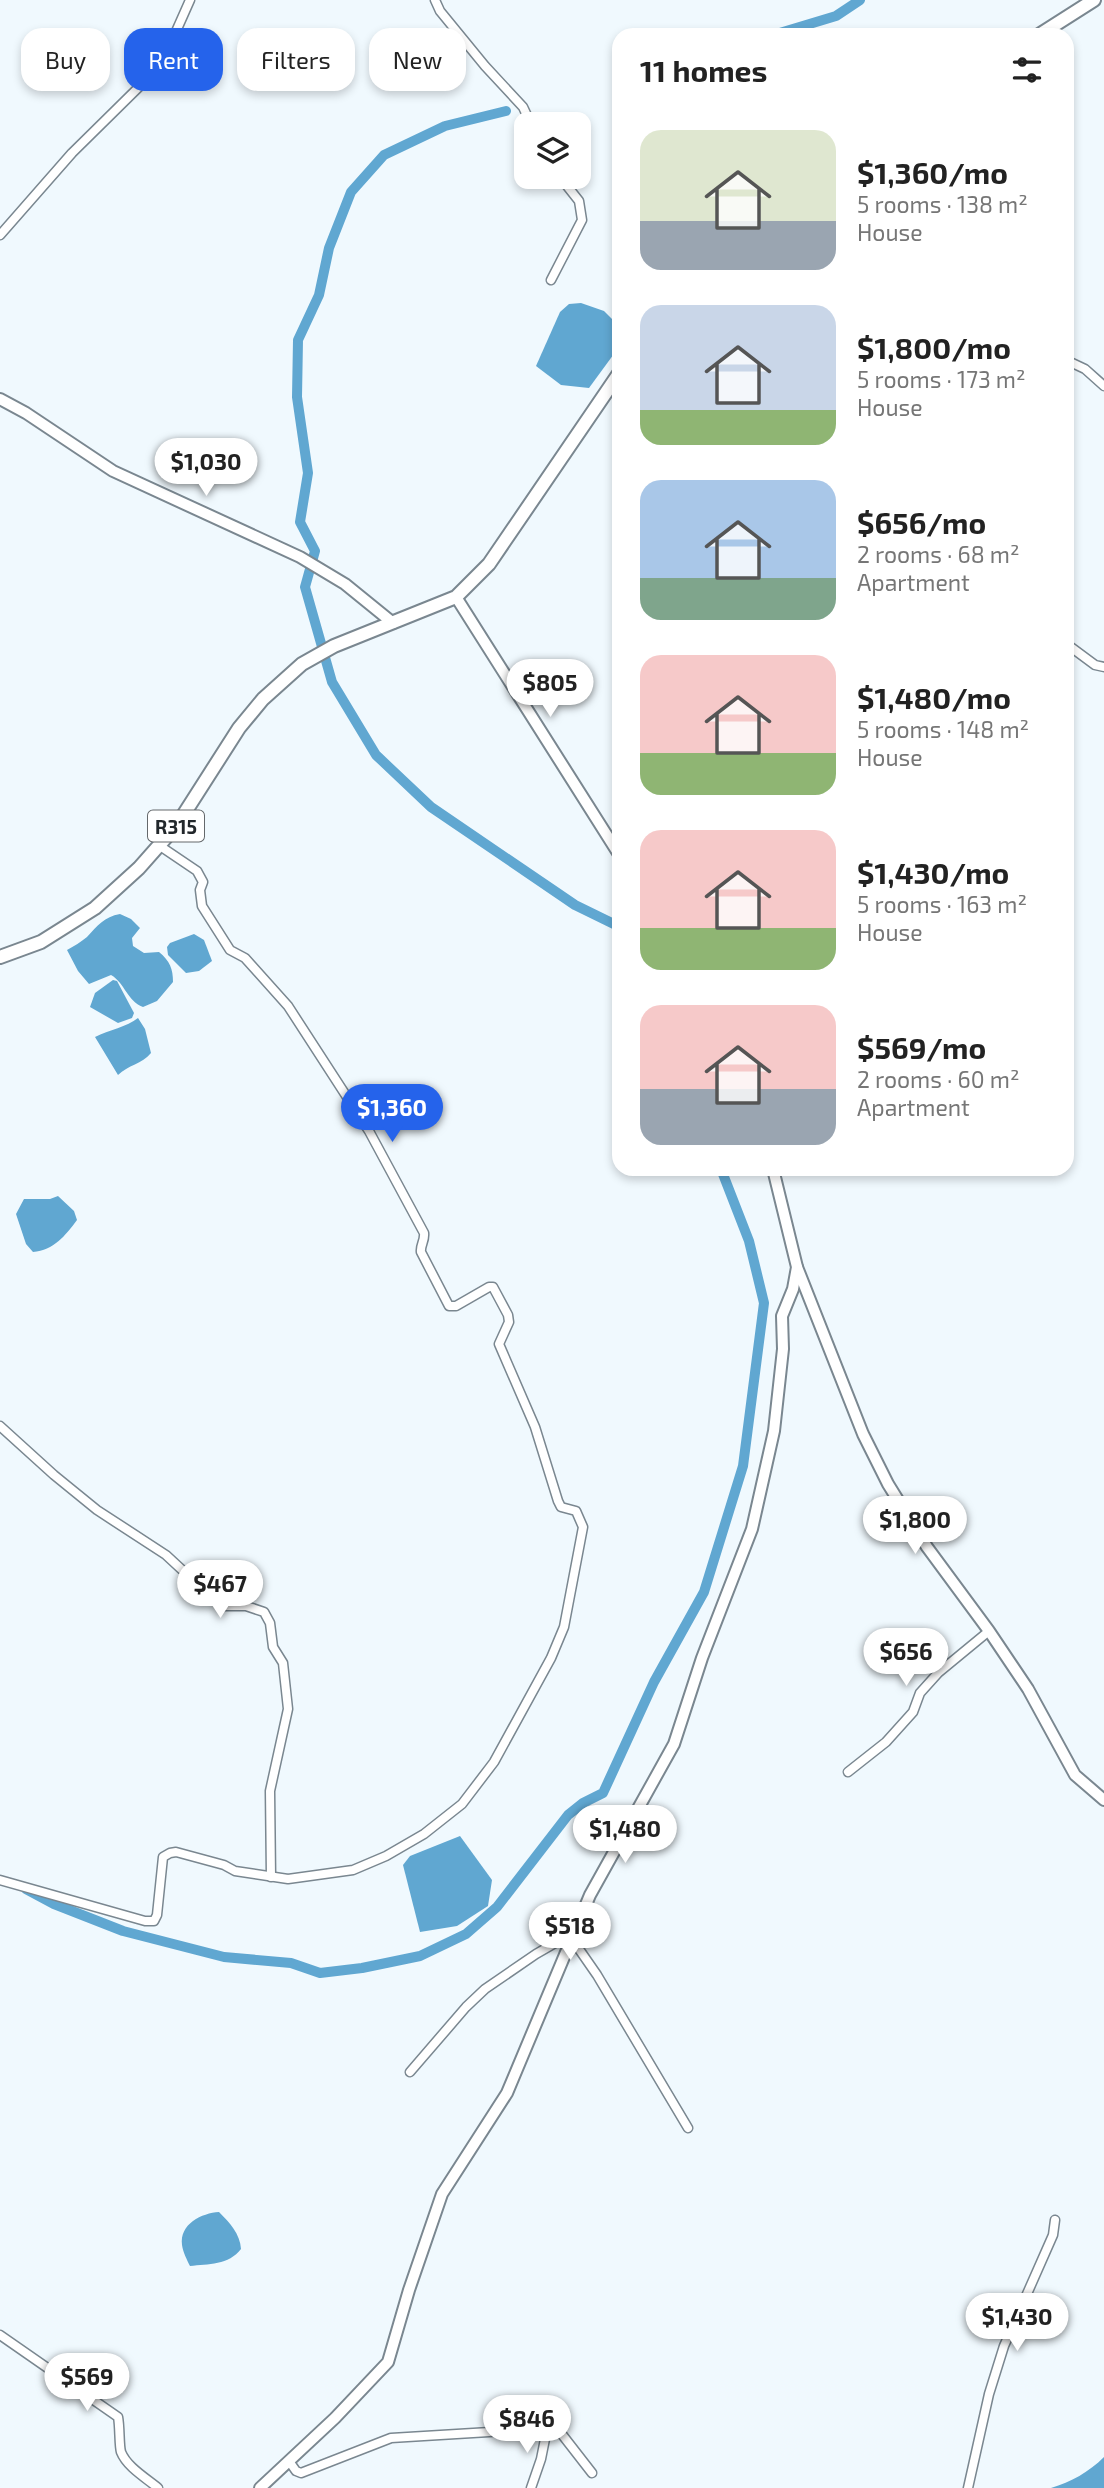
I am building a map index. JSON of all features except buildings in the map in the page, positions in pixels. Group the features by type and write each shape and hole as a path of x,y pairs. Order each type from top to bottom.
{"main road":[{"path":"1050,28 1094,0"},
{"name":"R315","path":"0,957 41,942 95,908 160,846 177,825 239,728 263,699 302,664 334,646 457,597 489,564 612,384"}],"street":[{"path":"0,235 72,153 142,85 166,54 190,0"},
{"path":"435,0 440,11 525,112"},
{"path":"551,280 582,220 579,201 570,189"},
{"path":"1074,364 1085,369 1104,386"},
{"path":"0,399 26,413 113,471 300,557 345,584 393,623"},
{"path":"457,597 612,843"},
{"path":"1074,650 1095,666 1104,667"},
{"path":"0,1880 145,1922 154,1921 157,1915 163,1857 170,1853 176,1852 224,1865 235,1871 288,1879 353,1870 412,1841 462,1804 495,1762 564,1627 583,1527 576,1511 561,1507 558,1501 539,1438 499,1344 509,1322 493,1287 456,1306 449,1306 421,1252 424,1233 369,1131 288,1006 245,958 230,950 202,906 200,890 203,882 197,871 160,846"},
{"path":"775,1176 797,1267 863,1434 888,1484 927,1546 1028,1689 1075,1775 1104,1800"},
{"path":"260,2488 388,2362 442,2193 507,2093 590,1895 674,1744 702,1658 752,1529 774,1431 783,1349 782,1316 793,1289 797,1267"},
{"path":"0,1426 97,1510 166,1555 221,1606 246,1606 264,1612 270,1623 273,1647 283,1663 288,1709 270,1791 271,1877"},
{"path":"848,1772 886,1742 913,1712 919,1693 938,1673 989,1631"},
{"path":"410,2072 485,1989 562,1939 572,1939"},
{"path":"572,1939 597,1975 688,2128"},
{"path":"968,2488 989,2394 1004,2346 1053,2235 1055,2220"},
{"path":"0,2335 118,2417 120,2450 127,2462 158,2488"},
{"path":"531,2488 547,2429"},
{"path":"289,2461 296,2471 307,2472 391,2438 560,2429 592,2473"}],"water":[{"path":"581,303 604,311 612,319 612,357 589,388 561,385 536,366 560,312 569,304"},
{"path":"120,914 131,919 140,928 132,938 133,946 144,953 159,952 171,969 173,982 157,1001 143,1007 133,1001 111,975 89,984 78,971 67,950 85,939 105,919"},
{"path":"194,934 204,940 212,961 199,971 186,973 168,955 167,947 170,943"},
{"path":"113,980 117,981 134,1013 132,1018 118,1023 90,1007 95,993"},
{"path":"138,1018 145,1029 151,1053 118,1075 95,1037"},
{"path":"58,1196 74,1211 77,1220 53,1245 33,1252 26,1244 16,1214 24,1199 50,1199"},
{"path":"460,1836 492,1880 488,1906 457,1926 420,1932 403,1865 410,1856"},
{"path":"219,2212 231,2225 241,2249 224,2261 190,2266 182,2245 184,2231 199,2217"},
{"path":"1104,2457 1104,2488 1051,2488 1079,2476"}],"waterway":[{"path":"796,28 836,16 860,0"},
{"path":"506,111 445,126 384,155 351,192 329,248 319,295 298,340 297,397 308,473 300,522 315,551 305,587 332,682 376,755 431,807 575,905 612,923"},
{"path":"26,1889 54,1904 123,1931 224,1957 291,1963 320,1973 362,1968 420,1956 466,1934 497,1907 568,1815 583,1803 603,1793 654,1682 704,1592 743,1466 764,1303 749,1241 724,1176"}]}
